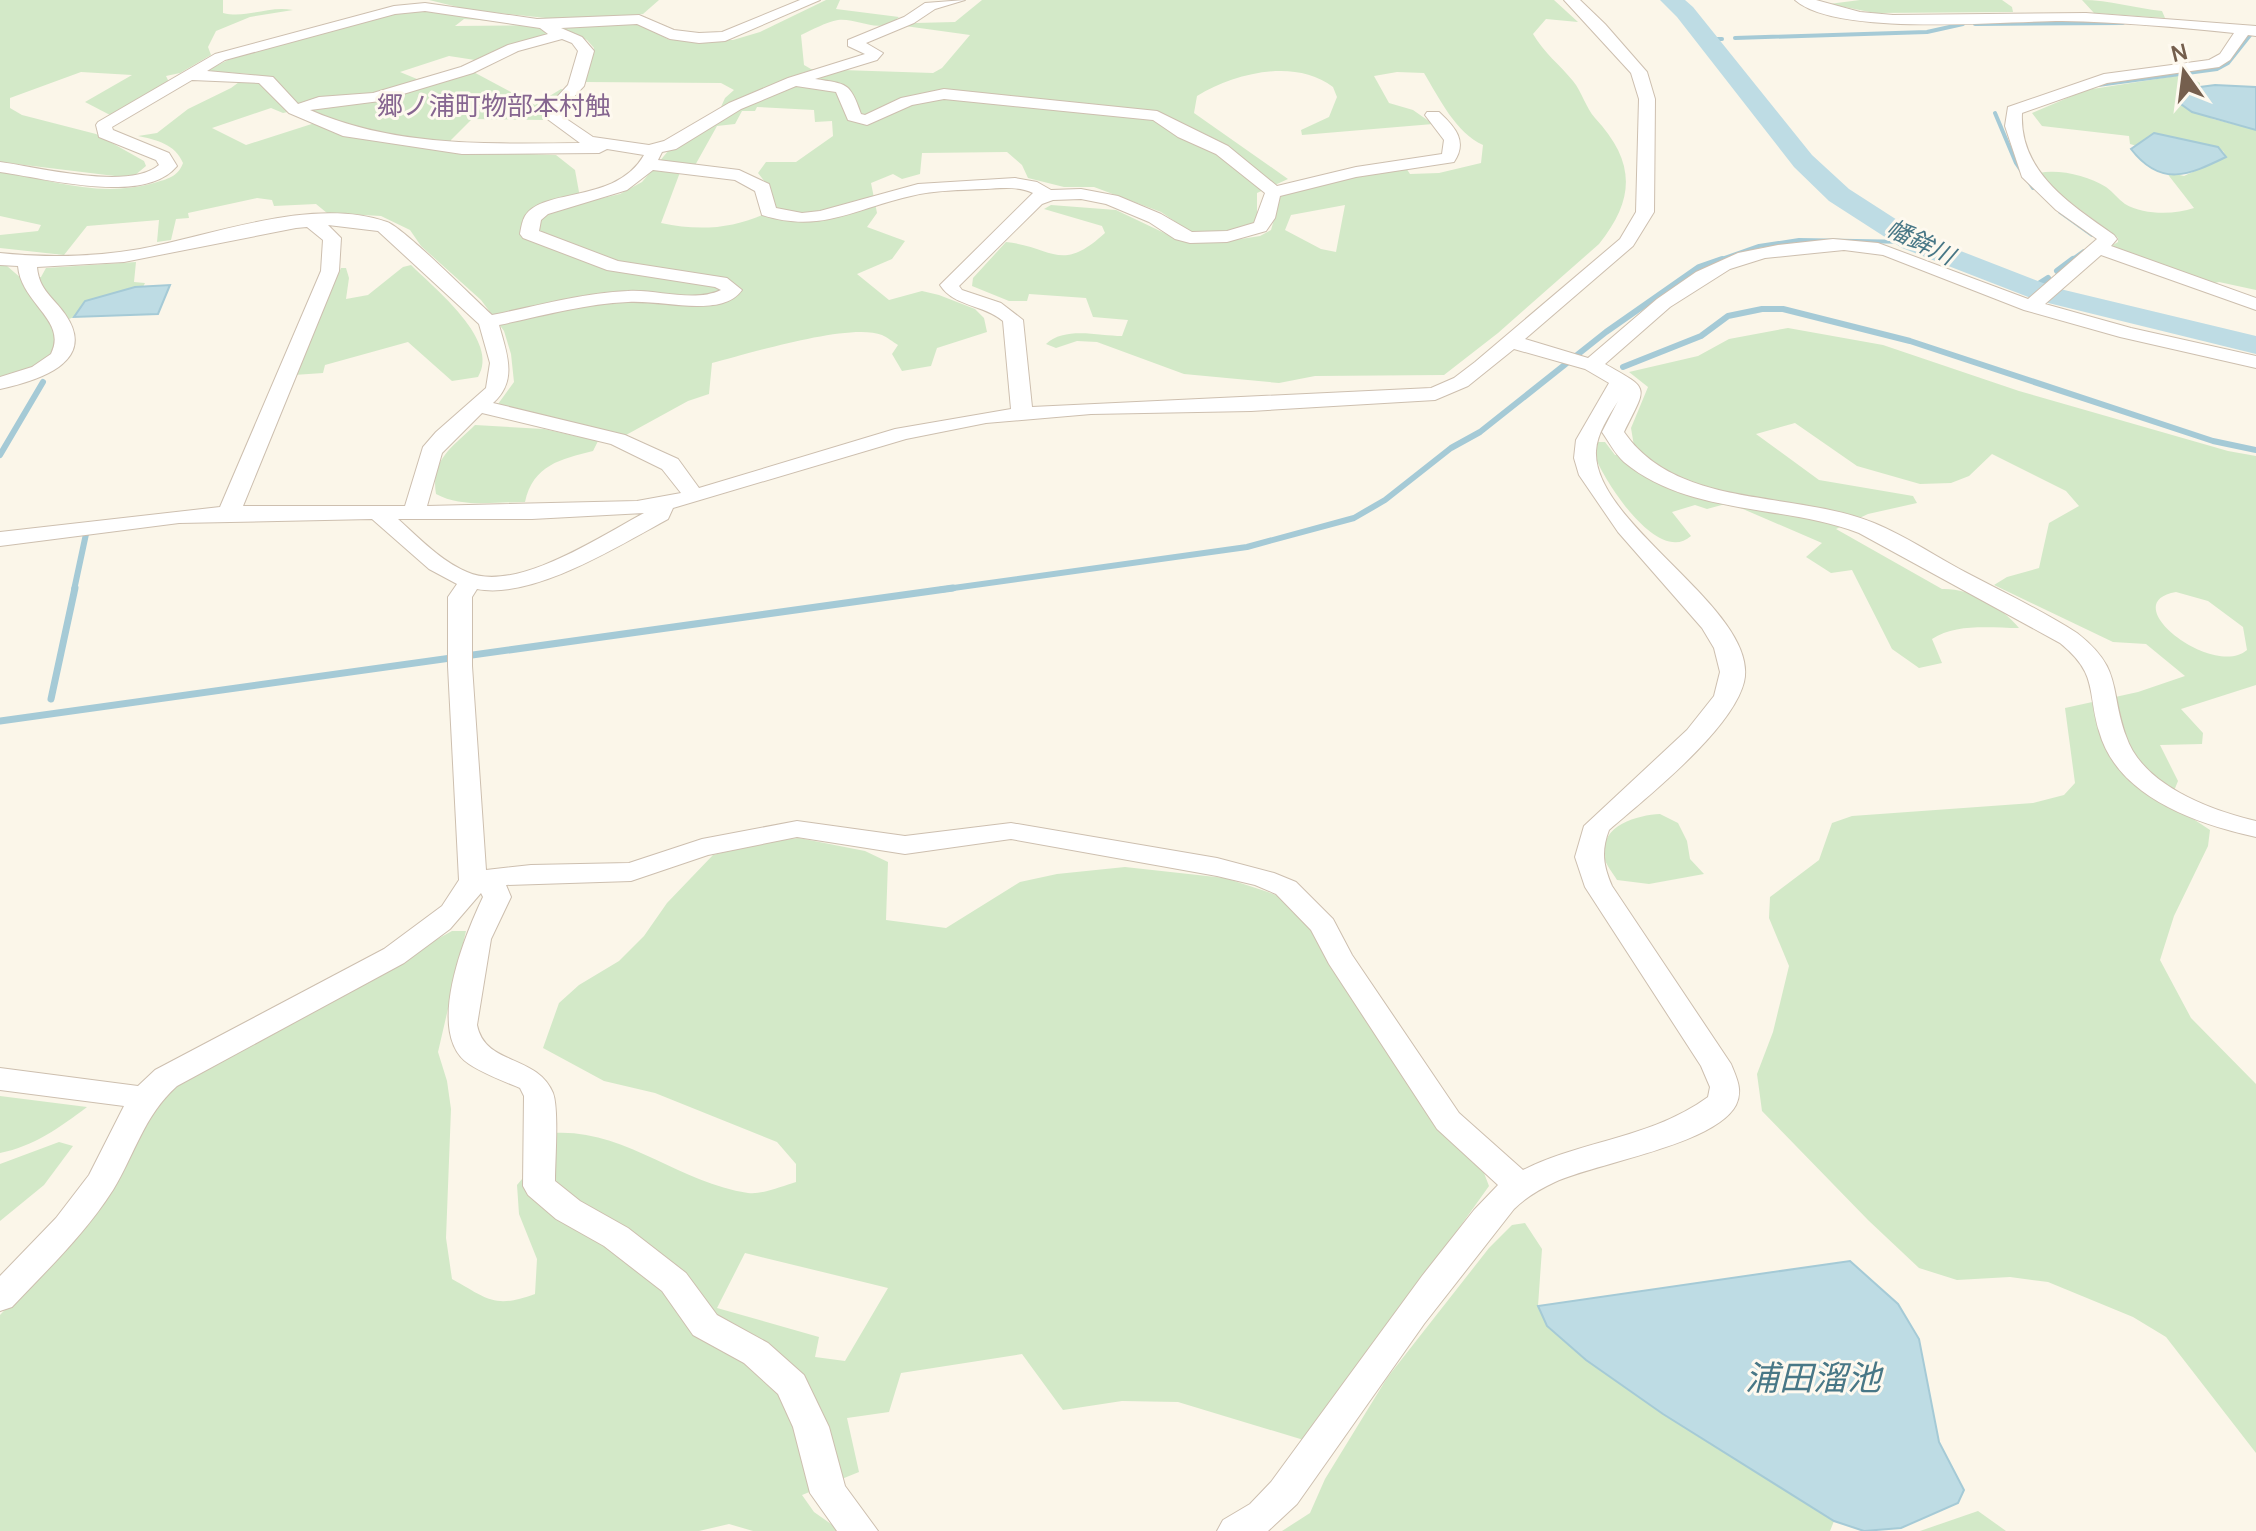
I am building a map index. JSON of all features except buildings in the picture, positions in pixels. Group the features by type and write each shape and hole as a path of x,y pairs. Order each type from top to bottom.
{"street":[{"path":"0,167 118,183 158,176 168,166 163,157 105,133 104,125 186,75 237,51 406,8 449,9 537,23 639,19 682,38 716,37 749,28 813,0"},
{"path":"488,322 625,296 698,300 730,294 733,290 720,282 614,266 529,234 533,218 542,210 623,186 644,173 650,157 735,106 794,81 872,57 875,53 853,43 909,20 930,6 958,0"},
{"path":"0,539 166,517 228,513 582,511 663,504 938,424 1022,413 1435,394 1461,382 1512,342 1627,242 1645,212 1648,114 1639,72 1600,27 1571,0"},
{"path":"1802,0 1831,11 1888,18 2110,18 2250,30"},
{"path":"537,23 577,40 586,51 576,86 553,110 554,118 588,141 690,171 739,175 763,188 768,211 791,217 829,214 912,190 1017,183 1039,188 1047,196"},
{"path":"2032,305 2108,239 2062,206 2031,177 2013,126 2014,110 2104,79 2213,64 2225,57 2250,30"},
{"path":"295,110 319,102 374,98 467,70 513,48 564,34"},
{"path":"186,75 267,80 295,110 343,131 417,144 500,151 614,147"},
{"path":"794,81 841,88 845,91 854,117 860,119 876,117 907,101 944,94 1157,116 1184,133 1222,150 1274,192"},
{"path":"1022,413 1013,320 1006,312 991,305 955,294 949,285 1036,200 1065,193 1091,195 1134,209 1181,235 1209,238 1254,231 1263,227 1268,219 1269,198 1274,192 1366,170 1448,158 1454,147 1451,133 1433,115"},
{"path":"0,259 27,262 138,254 311,221 348,220 384,227 488,322 500,363 496,390 443,436 431,452 414,512"},
{"path":"228,513 330,271 332,238 311,221"},
{"path":"1579,360 1645,318 1703,275 1748,256 1811,246 1856,245 1877,248 2032,305 2127,333 2256,362"},
{"path":"2099,248 2256,304"},
{"path":"0,383 27,376 52,364 65,347 66,337 58,318 31,286 27,262"},
{"path":"1512,342 1579,360 1621,379 1631,387 1632,394 1613,432 1619,446 1634,461 1652,472 1696,488 1857,524 2056,631 2094,663 2116,746 2134,768 2201,814 2256,829"},
{"path":"1236,1531 1263,1515 1284,1493 1429,1291 1493,1210 1520,1186 1545,1174 1688,1126 1722,1102 1725,1087 1716,1064 1599,887 1587,861 1589,844 1597,826 1718,712 1732,682 1727,651 1708,620 1614,513 1597,489 1586,464 1585,447 1591,431 1621,379"},
{"path":"479,406 618,439 670,464 694,496"},
{"path":"377,512 460,578 501,583 542,575 660,514 663,504"},
{"path":"471,581 460,597 461,656 482,880 497,897 477,939 462,1025 465,1040 478,1056 531,1081 539,1096 539,1186 568,1210 616,1237 663,1273 674,1282 705,1325 756,1353 792,1385 811,1427 828,1493 859,1531"},
{"path":"0,1298 68,1227 93,1193 144,1098 166,1078 403,950 461,902 482,880 531,874 631,872 702,848 776,830 797,829 905,845 1011,831 1217,867 1286,888 1323,926 1354,981 1448,1121 1520,1186"},
{"path":"0,1079 144,1098"}],"green space":[{"path":"0,0 223,0 223,13 293,10 250,17 216,31 208,47 211,55 180,73 166,76 169,82 110,115 85,102 132,75 81,72 10,98 10,108 22,115 96,134 144,161 146,166 134,176 123,177 0,162"},
{"path":"429,0 659,0 643,14 574,21 470,10"},
{"path":"826,0 840,0 836,9 899,17 892,23 877,26 838,20 801,35 804,65 811,69 933,73 942,68 970,35 905,26 955,22 982,0 1554,0 1578,22 1546,19 1533,34 1573,81 1618,149 1624,165 1625,195 1620,211 1599,244 1498,333 1444,375 1315,376 1279,383 1184,374 1097,342 1077,341 1056,348 1046,344 1063,335 1122,336 1128,320 1093,317 1086,298 1029,294 1027,301 1009,301 972,286 973,278 1006,242 1067,255 1090,245 1105,233 1102,226 1044,209 1051,205 1116,210 1179,240 1228,241 1260,236 1271,230 1281,195 1311,184 1406,168 1410,174 1439,173 1481,163 1483,145 1456,124 1424,73 1397,72 1374,76 1389,103 1413,110 1433,124 1302,135 1301,130 1329,117 1337,97 1333,87 1301,73 1283,71 1247,75 1197,96 1194,113 1288,179 1257,193 1257,219 1248,228 1201,234 1189,231 1161,212 1094,187 1064,187 1028,178 1022,165 1007,152 922,153 920,174 902,179 893,174 871,183 877,213 867,227 905,241 892,259 857,274 889,300 922,291 975,309 984,318 987,332 937,348 931,366 902,371 892,354 898,345 882,335 867,332 798,341 712,363 709,394 688,401 626,435 498,404 514,382 511,354 504,331 481,300 421,246 410,230 381,216 327,213 316,204 274,206 272,200 257,198 188,213 189,218 176,219 171,240 157,242 159,220 87,226 64,255 0,248 0,235 38,231 41,225 0,216 0,170 58,183 115,189 172,177 183,163 180,157 158,141 138,136 157,133 188,109 231,88 250,74 206,71 238,55 392,12 417,10 495,21 464,19 455,26 638,24 670,40 733,40 760,32","holes":["568,32 587,40 594,48 585,82 721,83 734,90 725,98 716,118 669,150 642,182 620,194 581,203 575,170 556,155 451,151 451,140 472,119 543,120 548,106 566,90 561,89 535,105 466,68 417,79 400,72 449,56 475,60 507,46","757,107 814,110 815,122 832,121 833,136 796,162 766,162 758,173 765,182 775,209 733,224 706,228 661,223 682,167 693,169 717,126 735,124 742,111 755,111","271,108 283,113 302,109 321,121 246,145 212,128","1345,205 1336,252 1321,249 1285,230 1291,215"]},
{"path":"1860,0 2002,0 2012,7 2013,12 1875,13 1829,4"},
{"path":"2082,0 2162,11 2165,18 2094,13"},
{"path":"2176,76 2189,77 2200,83 2200,87 2179,102 2213,119 2256,130 2256,290 2219,282 2211,284 2111,246 2118,242 2118,238 2041,180 2039,173 2047,172 2082,177 2106,187 2125,204 2150,212 2168,213 2194,208 2166,172 2184,176 2225,157 2218,147 2154,133 2137,146 2130,144 2129,136 2042,126 2032,113 2086,90"},
{"path":"136,262 134,282 145,283 143,287 85,301 74,317 54,325 55,345 48,358 33,368 0,378 0,266 7,266 22,279 41,277 46,268"},
{"path":"411,265 462,316 473,332 483,363 478,377 452,381 408,342 325,365 323,373 294,375 341,268 346,268 349,278 346,299 368,295 403,267"},
{"path":"1788,328 1883,345 2019,391 2228,451 2256,456 2256,685 2181,709 2203,733 2202,744 2160,745 2178,781 2169,803 2210,830 2208,846 2174,916 2160,960 2191,1018 2256,1084 2256,1453 2166,1337 2133,1317 2048,1282 2010,1277 1957,1280 1919,1268 1762,1111 1757,1074 1773,1032 1789,966 1769,918 1770,897 1819,860 1832,823 1852,816 2033,803 2064,795 2075,783 2065,708 2138,692 2185,676 2146,644 2113,642 1994,585 2007,577 2039,568 2049,523 2079,506 2066,491 1992,454 1969,476 1951,483 1920,484 1857,466 1795,423 1756,434 1819,480 1913,496 1917,503 1868,514 1836,529 1942,589 1953,589 1984,600 2003,612 2019,628 1974,628 1941,634 1932,639 1942,663 1919,668 1892,649 1852,570 1831,573 1806,557 1822,543 1729,503 1707,509 1695,505 1672,512 1691,536 1678,542 1664,540 1650,532 1623,503 1603,473 1596,459 1594,442 1605,442 1615,455 1635,452 1631,428 1648,387 1629,372 1698,356 1729,339","holes":["2176,592 2208,601 2243,627 2247,650 2232,656 2213,655 2193,647 2162,623 2156,610 2160,599"]},
{"path":"475,425 544,429 598,441 593,451 560,461 542,472 534,480 525,502 468,503 436,494 435,482 440,462"},
{"path":"1660,814 1678,823 1687,841 1690,859 1704,874 1649,884 1617,880 1604,856 1608,836 1622,824"},
{"path":"799,838 865,851 888,862 886,920 946,928 1020,882 1057,874 1125,867 1225,878 1299,905 1453,1143 1484,1173 1489,1186 1307,1441 1178,1402 1122,1401 1063,1410 1022,1354 901,1373 889,1412 847,1418 859,1472 802,1495 814,1512 841,1531 753,1531 729,1524 699,1531 0,1531 0,1315 104,1204 156,1103 176,1083 452,931 466,931 438,1052 451,1109 446,1238 452,1279 492,1300 510,1301 535,1294 537,1259 519,1214 517,1185 549,1147 554,1133 605,1139 699,1179 748,1193 796,1182 796,1164 777,1142 655,1093 604,1081 543,1048 559,1003 579,985 619,961 644,936 667,903 713,855 764,842","holes":["745,1253 888,1288 845,1361 815,1357 819,1337 717,1308"]},
{"path":"0,1096 87,1107 35,1141 0,1153"},
{"path":"59,1142 73,1146 44,1185 0,1221 0,1164"},
{"path":"1525,1223 1542,1249 1538,1306 1547,1326 1663,1414 1834,1521 1830,1531 1282,1531 1310,1513 1325,1479 1387,1378 1489,1248 1512,1225"},
{"path":"1978,1511 2006,1531 1920,1531"}],"water":[{"path":"2200,87 2256,87 2256,130 2192,112 2178,102"},
{"path":"2154,133 2218,147 2226,157 2188,173 2164,173 2142,161 2131,149"},
{"path":"170,285 158,314 74,317 85,301 135,287"},
{"name":"浦田溜池","path":"1850,1261 1898,1304 1919,1339 1939,1442 1964,1490 1958,1503 1901,1528 1864,1531 1834,1521 1663,1414 1586,1360 1547,1326 1538,1306"}],"waterway":[{"name":"幡鉾川","path":"1671,0 1685,12 1803,161 1839,195 1912,242 2046,294 2256,345"},
{"path":"1975,24 2123,23"},
{"path":"1735,38 1927,32 1963,24"},
{"path":"2098,85 2217,69 2228,63 2251,34"},
{"path":"1705,39 1722,39"},
{"path":"1995,113 2016,163 2033,188"},
{"path":"2060,212 2092,235"},
{"path":"1716,261 1759,246 1799,240 1912,242"},
{"path":"2070,261 2084,251"},
{"path":"939,590 1247,547 1354,518 1385,500 1451,448 1480,432 1606,332 1699,267 1722,259"},
{"path":"2057,271 2073,259"},
{"path":"2031,289 2048,278"},
{"path":"1623,367 1701,336 1728,316 1762,309 1783,309 1910,341 2213,441 2256,450"},
{"path":"0,455 43,382"},
{"path":"74,590 86,534"},
{"path":"51,699 75,588"},
{"path":"0,721 953,588"}],"district":[{"name":"郷ノ浦町物部本村触","path":"494,105"}]}
